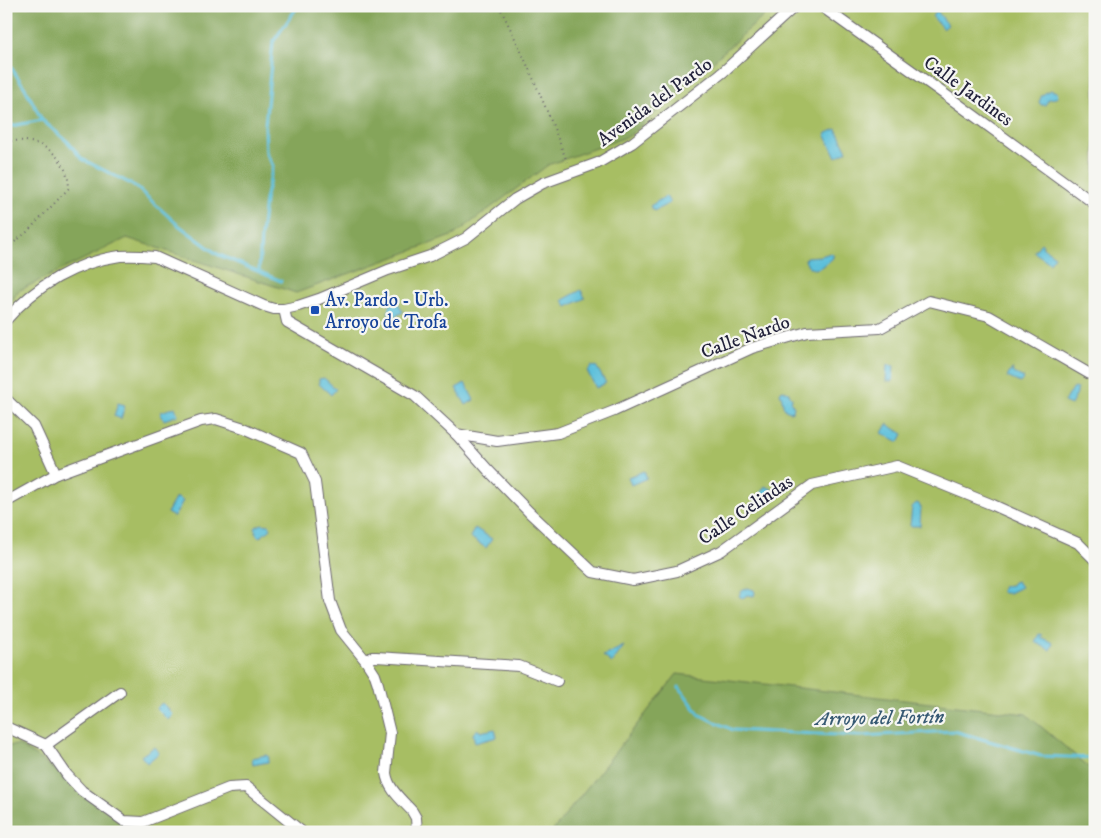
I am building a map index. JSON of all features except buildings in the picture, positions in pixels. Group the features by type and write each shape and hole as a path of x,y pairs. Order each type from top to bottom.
{"street":[{"name":"Avenida del Pardo","path":"284,310 319,299 388,270 430,256 466,238 516,199 543,183 598,163 632,143 723,72 795,6"},
{"name":"Calle Jardines","path":"821,6 1095,204"},
{"path":"6,320 23,302 60,276 98,261 120,256 137,255 156,257 264,306 284,310"},
{"name":"Calle Nardo","path":"456,434 497,441 558,433 614,411 752,348 808,332 880,328 929,301 989,316 1095,377"},
{"name":"Calle Celindas","path":"284,310 287,322 415,396 456,434 530,513 593,572 633,580 677,571 721,551 812,484 897,466 993,505 1078,543 1095,560"},
{"path":"6,399 34,426 56,474"},
{"path":"6,502 56,474 201,421 216,419 244,428 301,453 316,482 330,601 341,630 366,660 375,676 389,728 390,740 386,778 391,788 412,811 416,818 417,832"},
{"path":"366,660 376,657 519,666 557,681"},
{"path":"46,745 120,692"},
{"path":"6,727 46,745 66,775 82,791 124,821 143,822 229,788 246,787 302,832"}],"path":[{"path":"499,6 536,85 572,173"},
{"path":"6,142 14,140 40,143 57,156 69,178 70,188 27,232 6,249"}],"green space":[{"path":"6,6 1095,6 1095,832 6,832"},
{"path":"6,6 775,6 629,136 548,165 454,235 296,293 127,238 18,291 6,310"},
{"path":"677,674 1026,714 1095,772 1095,832 552,832"},
{"path":"19,745 146,832 6,832 6,746"}],"water":[{"path":"937,11 948,25 943,29 932,16"},
{"path":"1050,90 1057,92 1058,97 1049,99 1045,105 1041,105 1039,102 1042,95"},
{"path":"836,129 847,151 836,157 825,134"},
{"path":"666,196 670,203 654,211 650,206"},
{"path":"1041,243 1042,247 1055,256 1050,263 1034,252"},
{"path":"833,254 833,258 818,268 811,268 805,260 806,257"},
{"path":"581,290 585,298 567,307 563,300"},
{"path":"397,301 403,312 396,316 389,314 390,305"},
{"path":"887,365 894,366 893,381 886,381"},
{"path":"591,366 596,366 606,383 596,388 587,371"},
{"path":"1012,369 1012,372 1024,378 1020,383 1007,377"},
{"path":"324,378 336,389 331,395 319,384 319,379"},
{"path":"465,383 474,400 466,405 456,388"},
{"path":"1074,388 1077,389 1077,393 1071,405 1064,402"},
{"path":"782,390 788,392 792,398 793,411 785,410 780,393"},
{"path":"118,403 125,405 121,419 114,416"},
{"path":"175,407 178,415 164,420 161,417 161,412"},
{"path":"887,424 903,434 899,442 882,433"},
{"path":"644,471 647,478 631,485 628,477"},
{"path":"765,486 772,489 764,503 757,499"},
{"path":"176,497 183,501 174,517 167,513"},
{"path":"917,503 921,507 920,526 910,526 912,507"},
{"path":"262,524 269,525 271,529 258,537 255,528"},
{"path":"475,528 492,539 486,548 470,537"},
{"path":"1017,581 1021,587 1009,593 1001,591 1003,586 1011,585"},
{"path":"748,588 754,590 754,596 740,597 739,595 742,591"},
{"path":"1039,634 1042,635 1040,637 1053,643 1050,650 1035,642"},
{"path":"624,646 612,663 603,656"},
{"path":"162,703 173,714 168,720 156,708"},
{"path":"495,729 497,737 475,743 473,734 476,730 480,732"},
{"path":"154,747 159,753 147,763 141,756"},
{"path":"266,755 269,757 268,762 253,765 252,758"}],"waterway":[{"path":"259,271 265,200 273,166 266,152 265,126 273,42 298,6"},
{"name":"Arroyo del Fortín","path":"6,60 25,88 42,120 68,142 82,159 135,186 177,224 217,254 281,281"},
{"path":"6,127 42,120"},
{"name":"Arroyo del Fortín","path":"679,687 700,715 733,730 860,736 954,731 1041,756 1095,758"}],"place":[{"name":"Av. Pardo - Urb. Arroyo de Trofa","path":"315,310"}]}
